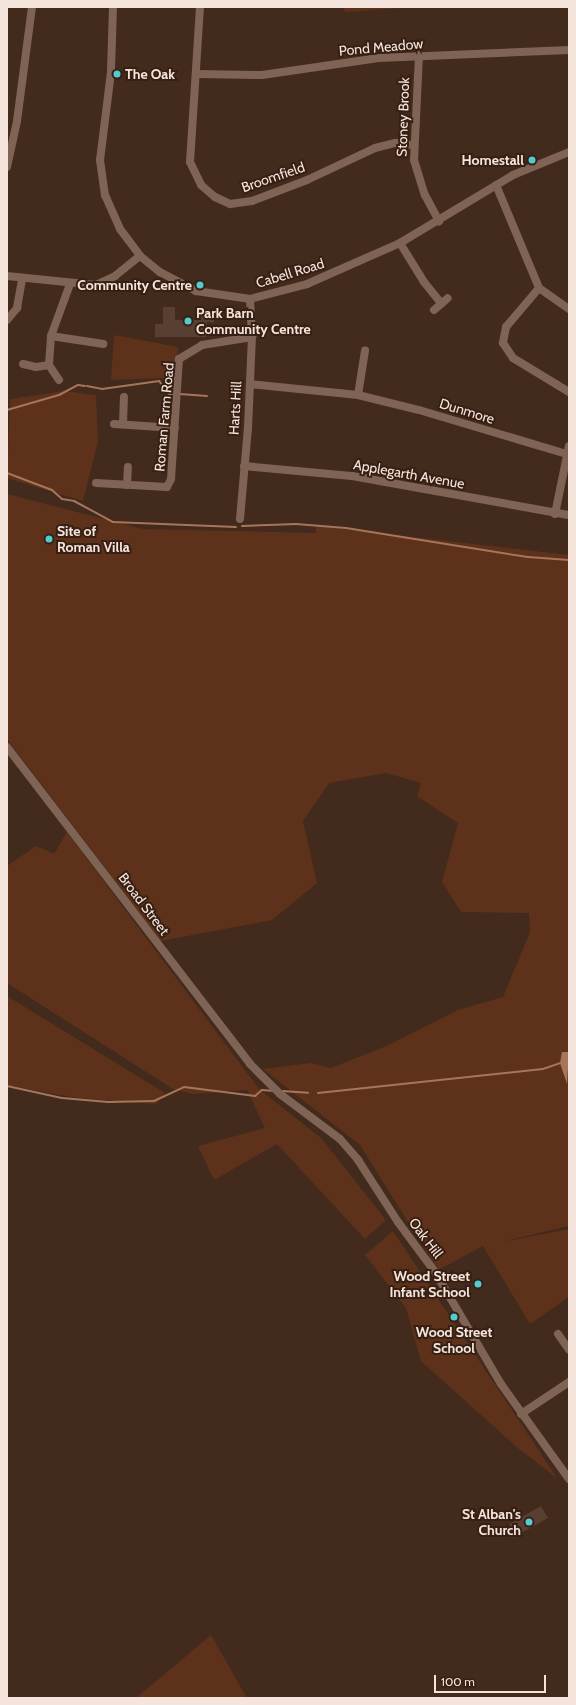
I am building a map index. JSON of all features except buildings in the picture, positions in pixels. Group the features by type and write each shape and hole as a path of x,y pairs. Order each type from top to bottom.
{"street":[{"path":"7,167 17,121 32,7"},
{"name":"Cabell Road","path":"113,7 111,72 100,171 114,219 140,256 166,276 196,291 250,299 307,284 400,243 439,221 496,185 569,152"},
{"name":"Broomfield","path":"200,7 190,162 201,185 215,197 230,204 252,201 307,180 375,148 395,143 413,145"},
{"name":"Pond Meadow","path":"196,74 262,75 419,55 569,50"},
{"name":"Stoney Brook","path":"419,55 413,145 417,174 439,221"},
{"path":"496,185 539,288 569,308"},
{"path":"400,243 424,282 445,301 434,310"},
{"path":"7,276 22,280 96,285 107,281 140,256"},
{"path":"7,320 17,308 22,280"},
{"path":"59,380 49,365 51,336 70,284"},
{"path":"539,288 506,327 503,343 513,358 569,392"},
{"name":"Harts Hill","path":"240,519 250,384 252,337 250,299"},
{"path":"51,336 103,344"},
{"name":"Roman Farm Road","path":"96,483 167,487 171,479 180,359 202,345 252,337"},
{"path":"358,396 365,349"},
{"path":"22,364 36,367 49,365"},
{"name":"Dunmore","path":"250,384 358,396 568,450"},
{"path":"123,424 124,396"},
{"path":"114,424 175,428"},
{"path":"555,514 568,450"},
{"name":"Applegarth Avenue","path":"244,466 352,476 555,514 569,515"},
{"path":"127,485 128,467"},
{"name":"Broad Street","path":"7,747 261,1076"},
{"name":"Oak Hill","path":"261,1076 280,1094 340,1140 358,1160 398,1222 435,1272 521,1414 569,1479"},
{"path":"558,1334 569,1350"},
{"path":"521,1414 569,1382"}],"shaded area":[{"path":"344,7 416,7 345,12"},
{"path":"114,335 178,347 173,391 163,378 111,380"},
{"path":"64,391 96,395 98,441 83,501 7,478 10,399"},
{"path":"7,494 143,529 316,533 316,526 569,555 569,1226 501,1242 569,1229 569,1297 530,1324 483,1246 438,1270 360,1145 263,1069 311,1063 331,1068 391,1044 458,1010 503,997 530,932 529,913 461,912 442,882 458,823 417,796 421,783 386,773 329,783 303,821 317,883 272,920 161,941 7,739"},
{"path":"67,832 259,1089 321,1138 386,1220 365,1239 277,1144 214,1180 198,1146 265,1128 247,1090 193,1094 173,1089 7,983 7,866 36,846 54,854"},
{"path":"7,996 165,1093 156,1104 77,1098 7,1085"},
{"path":"562,1052 569,1052 567,1084 560,1063"},
{"path":"393,1231 557,1478 519,1449 421,1361 406,1308 365,1255"},
{"path":"211,1635 247,1698 136,1698"}],"waterway":[{"path":"87,386 102,389 159,381 169,394 175,394"},
{"path":"7,410 59,395 78,385 85,386"},
{"path":"180,394 207,396"},
{"path":"7,473 52,490 62,499 74,501 113,522 236,527"},
{"path":"242,526 296,524 346,528 528,557 569,560"},
{"path":"318,1093 543,1069 560,1063"},
{"path":"7,1086 62,1098 108,1102 154,1101 184,1087 255,1096 262,1090 274,1091"},
{"path":"282,1091 308,1093"}],"place":[{"name":"The Oak","path":"117,74"},
{"name":"Homestall","path":"532,160"},
{"name":"Community Centre","path":"200,285"},
{"name":"Park Barn Community Centre","path":"188,321"},
{"name":"Site of Roman Villa","path":"49,539"},
{"name":"Wood Street Infant School","path":"478,1284"},
{"name":"Wood Street School","path":"454,1317"},
{"name":"St Alban's Church","path":"529,1522"}]}
